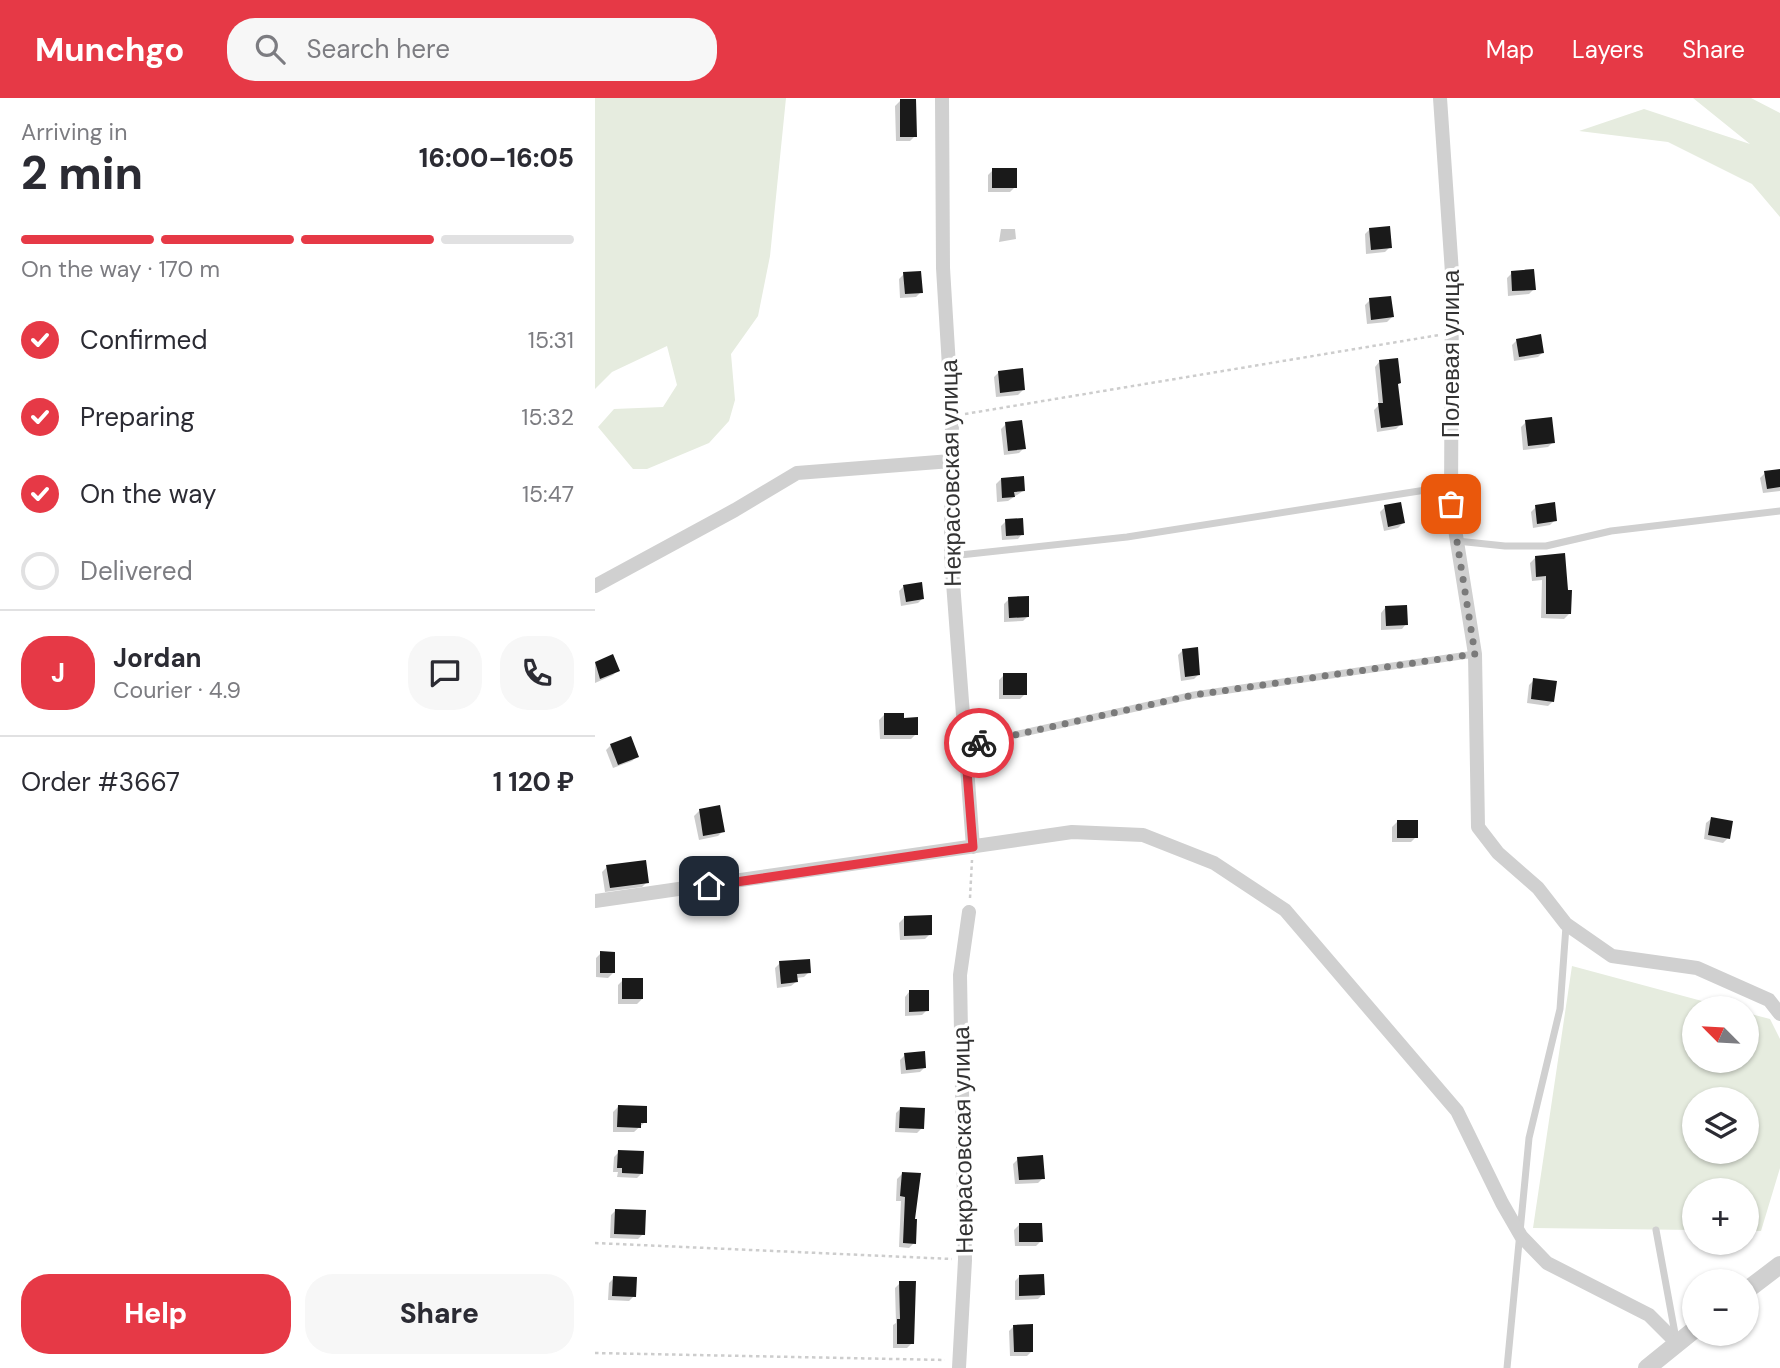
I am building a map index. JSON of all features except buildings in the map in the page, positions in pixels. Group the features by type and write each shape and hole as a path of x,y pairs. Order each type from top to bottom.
{"street":[{"name":"Некрасовская улица","path":"942,98 943,268 951,416 951,556 973,847"},
{"name":"Полевая улица","path":"1440,98 1452,273 1451,504 1475,654 1478,827 1498,853 1538,888 1566,924 1612,956 1697,968 1769,1000 1780,1014"},
{"path":"595,586 797,473 951,461"},
{"path":"595,901 1072,832 1143,835 1214,863 1285,910 1457,1111 1521,1236 1547,1263 1649,1315 1677,1343"},
{"name":"Некрасовская улица","path":"960,1364 965,1260 960,975 969,912"},
{"path":"1759,1281 1780,1265"},
{"path":"1651,1366 1682,1339"}],"lane":[{"path":"951,556 1127,537 1451,486"},
{"path":"1457,541 1504,546 1545,546 1611,531 1780,511"},
{"path":"965,746 1194,695 1475,654"},
{"path":"1507,1368 1529,1138 1560,1009 1566,924"},
{"path":"1656,1230 1677,1343"}],"path":[{"path":"951,416 1452,333"},
{"path":"969,912 973,847"},
{"path":"595,1243 965,1260"},
{"path":"595,1353 960,1364"}],"shaded area":[{"path":"595,98 786,98 770,256 758,316 731,354 735,400 729,421 709,443 647,469 633,469 598,427 614,409 663,407 677,385 667,346 612,372 595,389"},
{"path":"1693,98 1751,98 1780,113 1780,217 1752,184 1668,142 1579,131 1644,109 1750,144"},
{"path":"1572,966 1683,996 1682,1073 1759,1073 1759,1016 1770,1019 1780,1039 1780,1168 1761,1231 1759,1178 1682,1178 1682,1230 1533,1228"}],"way so far":[{"path":"979,743 1194,695 1475,654 1451,504"}],"route":[{"path":"709,886 973,847 965,746 979,743"}]}
